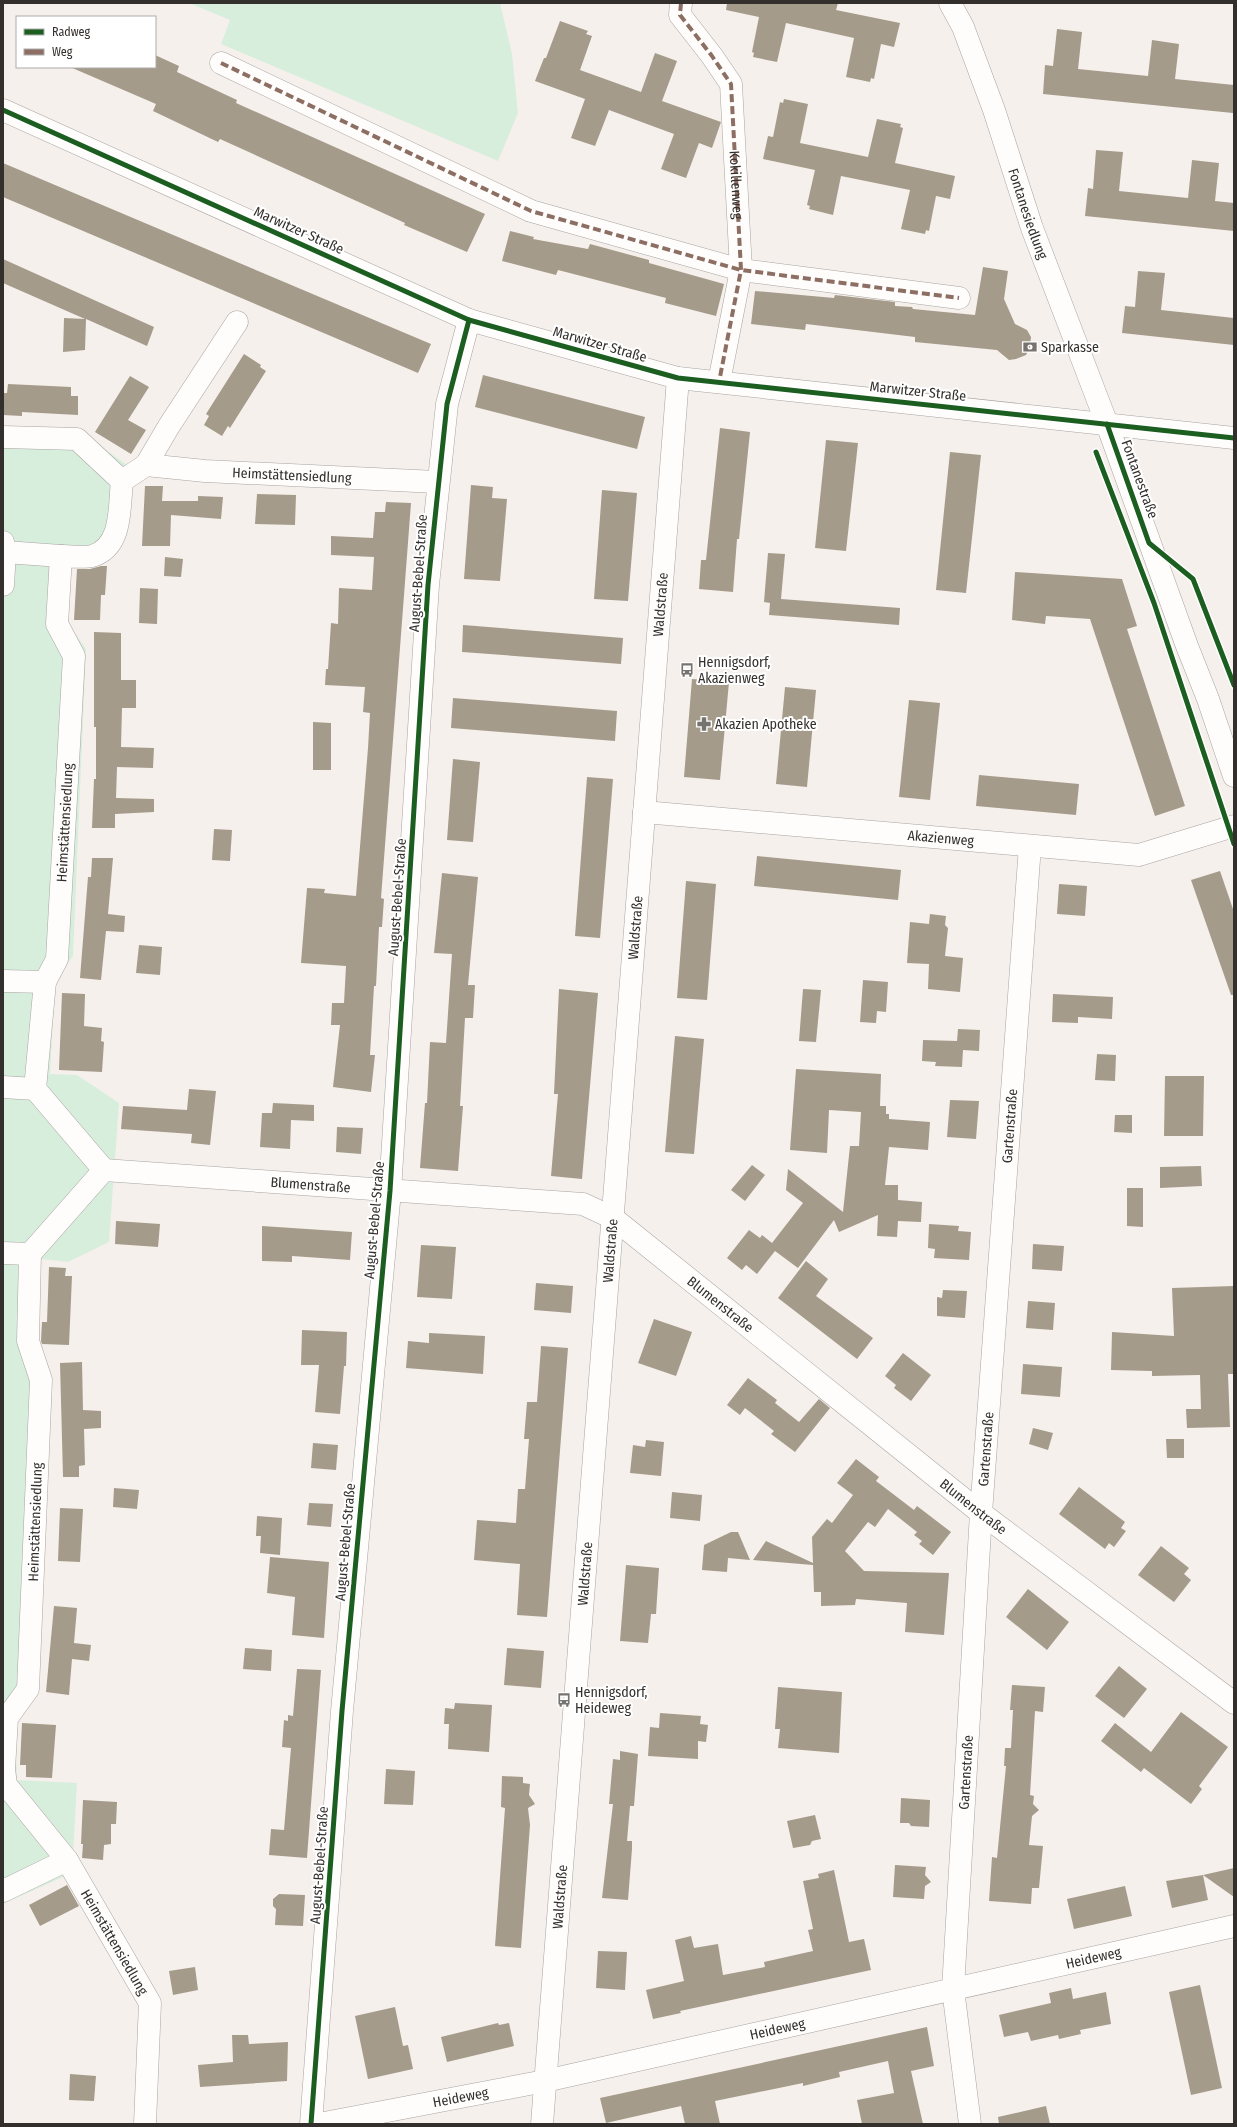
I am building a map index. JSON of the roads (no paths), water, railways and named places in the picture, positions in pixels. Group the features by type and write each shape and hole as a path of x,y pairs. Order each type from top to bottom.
{"street":[{"name":"Kokillenweg","path":"681,3 680,15 712,56 731,84 741,270 719,382"},
{"name":"Fontanesiedlung","path":"950,3 963,27 994,110 1032,228 1107,424"},
{"path":"221,63 531,210 741,270 959,298"},
{"name":"Marwitzer Straße","path":"3,110 468,320 678,378 1234,438"},
{"name":"August-Bebel-Straße","path":"312,2124 342,1711 390,1191 427,590 437,482 447,404 468,320"},
{"path":"3,585 4,547 61,556 91,556 105,551 115,536 122,481 146,465 169,426 237,322"},
{"name":"Waldstraße","path":"542,2124 678,378"},
{"name":"Fontanestraße","path":"1107,424 1208,700 1234,776"},
{"path":"3,437 77,439 122,481"},
{"name":"Heimstättensiedlung","path":"146,465 205,471 437,482"},
{"name":"Heimstättensiedlung","path":"35,1089 45,982 57,959 74,656 57,624 61,556"},
{"name":"Akazienweg","path":"644,812 1139,855 1234,826"},
{"name":"Gartenstraße","path":"970,2124 953,1989 981,1513 1030,846"},
{"path":"3,981 45,982"},
{"path":"3,1087 35,1089 104,1170 30,1254 3,1253"},
{"name":"Blumenstraße","path":"104,1170 583,1204 613,1218 981,1513 1234,1703"},
{"name":"Heimstättensiedlung","path":"30,1254 28,1341 41,1380 28,1689 7,1718 4,1770 5,1785 67,1860 150,2004 146,2124"},
{"path":"3,1891 67,1860"},
{"name":"Heideweg","path":"319,2124 545,2080 1234,1926"}],"place":[{"name":"Sparkasse","path":"1030,347"},
{"name":"Hennigsdorf, Akazienweg","path":"687,670"},
{"name":"Akazien Apotheke","path":"704,724"},
{"name":"Hennigsdorf, Heideweg","path":"564,1700"}]}
